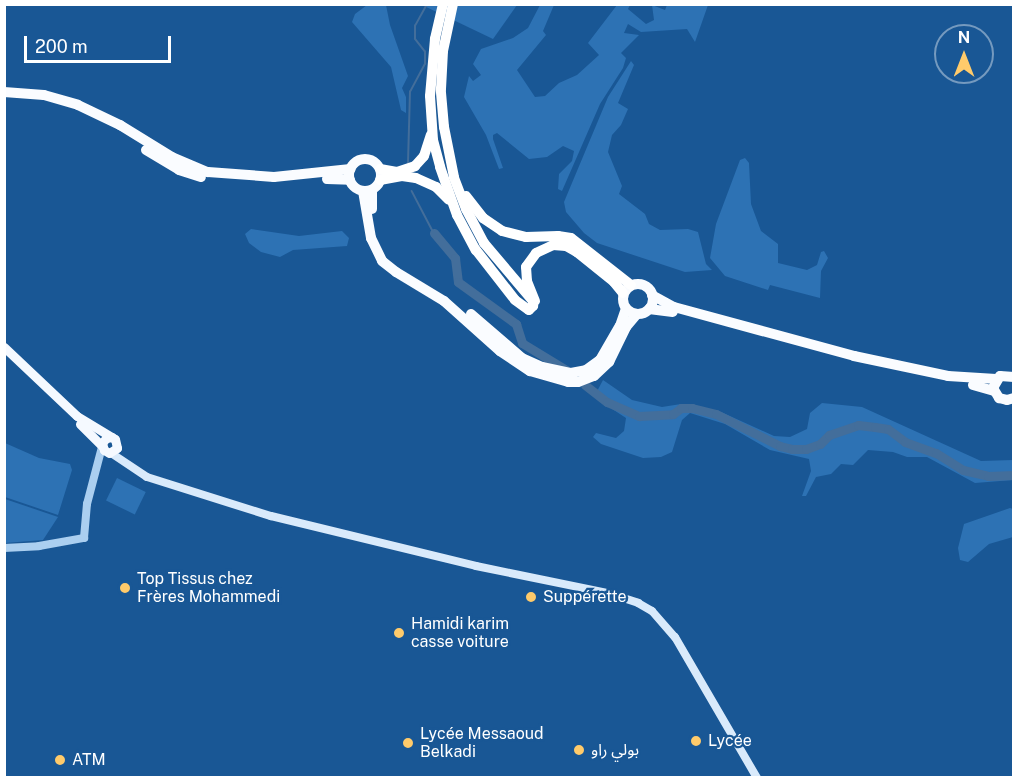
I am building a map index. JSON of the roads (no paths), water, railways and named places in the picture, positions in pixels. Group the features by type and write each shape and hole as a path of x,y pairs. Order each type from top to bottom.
{"highway":[{"path":"443,4 432,65 432,129 451,202 470,240 498,280 525,309 531,309 535,298 527,281 526,267 536,253 553,245 566,246 577,252 614,282 623,293"},
{"path":"453,4 444,43 441,89 445,133 454,177 466,209 484,243 534,303"},
{"path":"4,92 44,95 78,105 110,119 172,157 208,172 274,177 350,175"},
{"path":"4,99 52,103 101,120 161,160 198,176 247,183 350,175"},
{"path":"432,129 426,151 415,166 380,175 367,190 371,238 382,261 450,305 500,351 530,371 562,381 579,382 589,378 606,365 626,327 637,314 649,309 668,311 867,366 995,385"},
{"path":"367,190 355,187 350,175 355,163 365,159 376,163 380,175"},
{"path":"380,175 417,178 436,187 451,202"},
{"path":"454,177 475,209 497,229 520,237 571,238 632,285 645,285 652,295 674,307 881,363 995,385"},
{"path":"367,190 377,240 388,259 458,303 515,354 528,362 566,372 590,368 605,353 626,309"},
{"path":"632,285 623,293 622,301 626,309 637,314"},
{"path":"649,309 652,295"},
{"path":"995,385 1003,375 1014,377"},
{"path":"995,385 1001,399 1014,398"}],"main road":[{"path":"4,349 72,412 112,437 106,438 109,449"},
{"path":"4,349 127,466 147,477 294,523 476,566 608,593 639,603 652,611 675,637 757,777"}],"street":[{"path":"4,548 39,546 84,538 87,504 97,470 109,449"}],"waterway":[{"path":"408,163 410,92 425,64 425,52 415,39 415,26 427,4"},
{"path":"412,191 434,233"},
{"path":"434,233 455,258 458,282 516,324 522,343 566,370"},
{"path":"585,385 607,402 639,416 673,414 681,408 692,408 716,414 780,446 792,449 806,449 820,444 829,435 858,425 888,429 905,442 936,453 963,470 988,476 1014,475"}],"place":[{"name":"Top Tissus chez Frères Mohammedi","path":"125,588"},
{"name":"Suppérette","path":"531,597"},
{"name":"Hamidi karim casse voiture","path":"399,633"},
{"name":"Lycée","path":"696,741"},
{"name":"Lycée Messaoud Belkadi","path":"408,743"},
{"name":"بولي راو","path":"579,750"},
{"name":"ATM","path":"60,760"}]}
